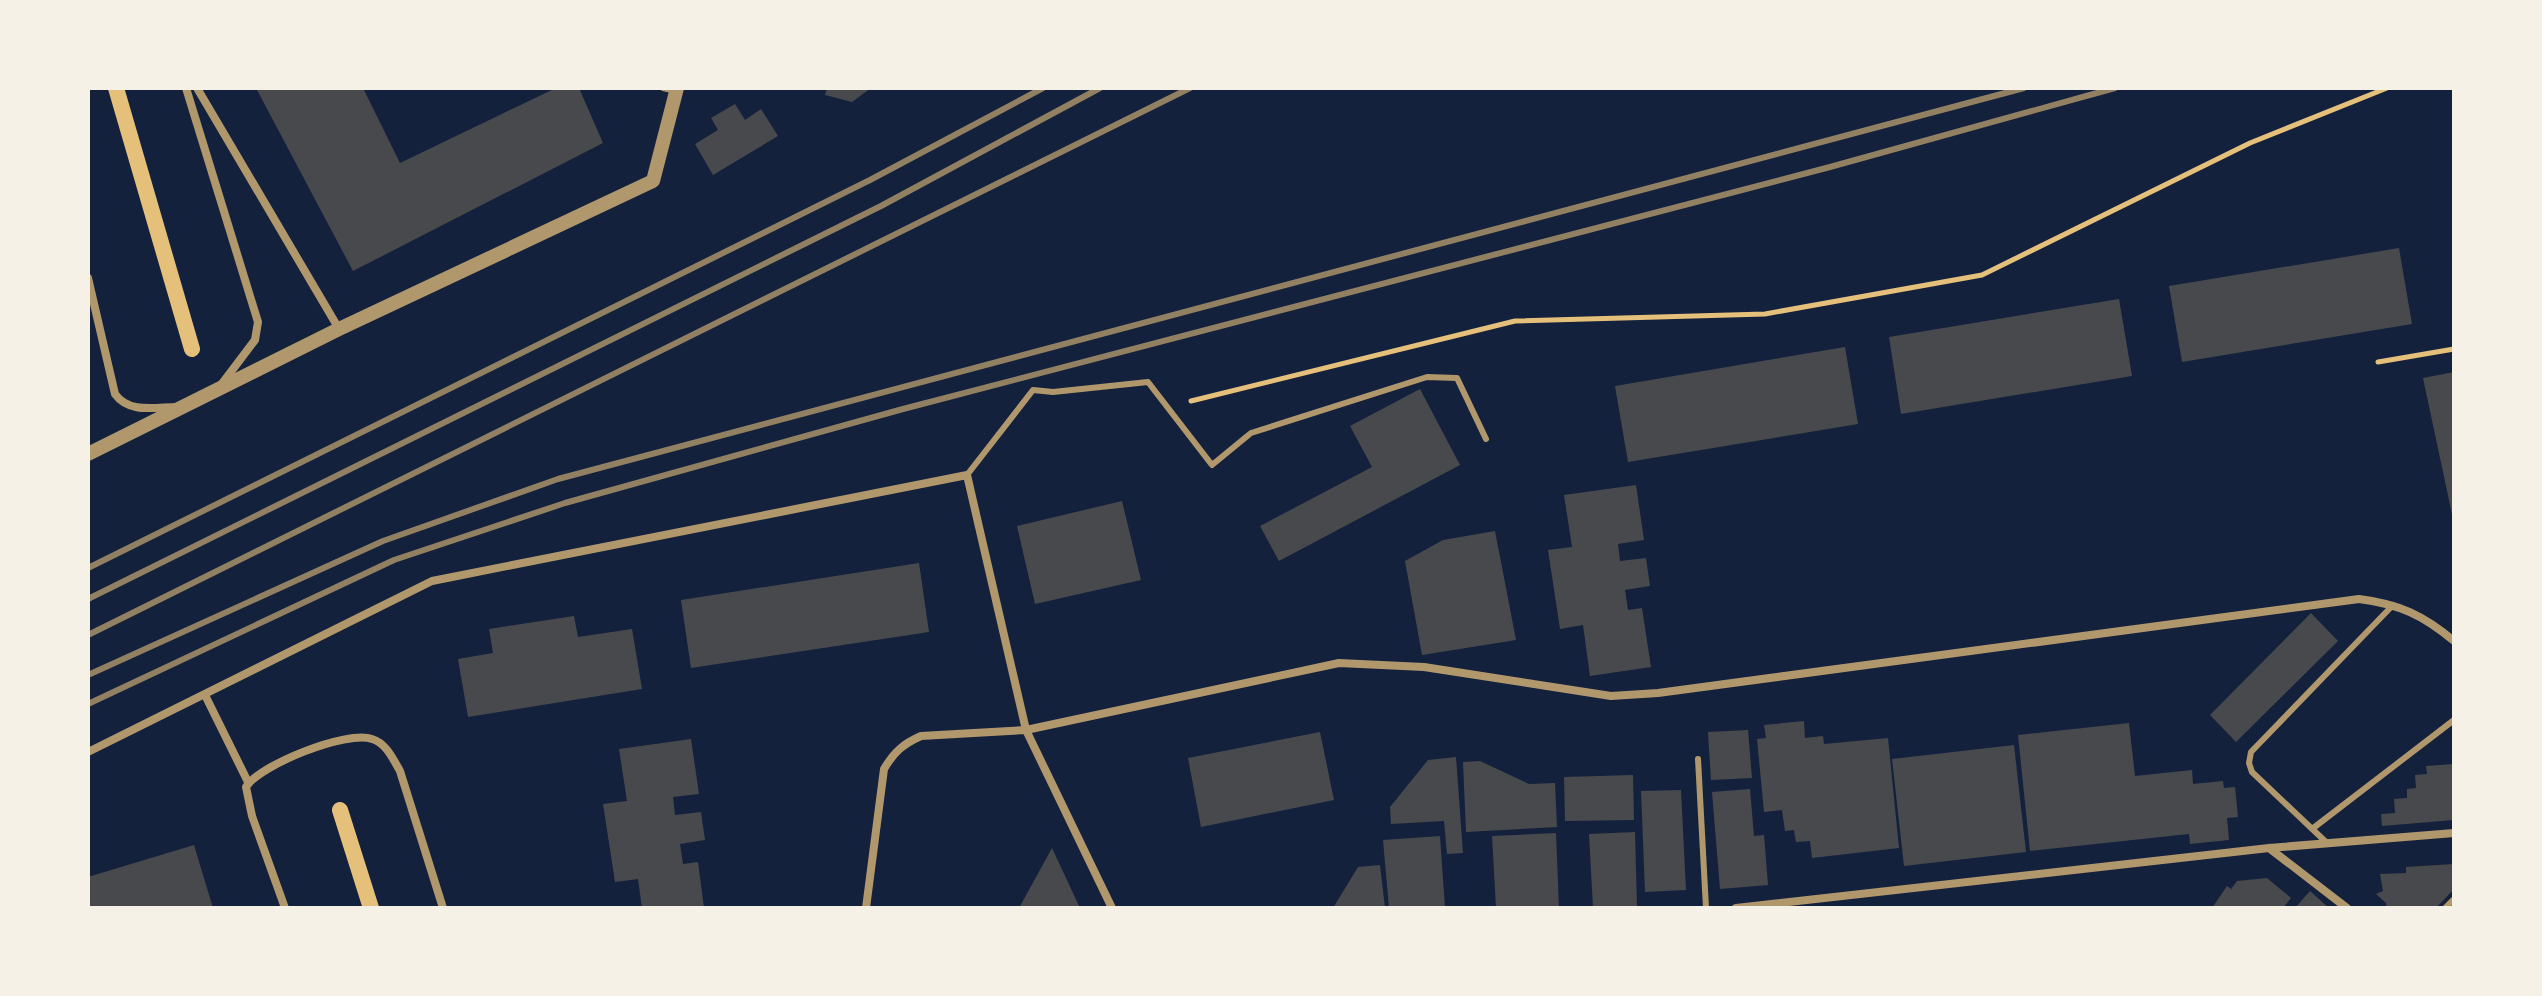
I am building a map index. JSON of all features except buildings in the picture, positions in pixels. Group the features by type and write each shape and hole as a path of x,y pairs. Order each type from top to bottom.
{"main road":[{"path":"116,88 192,349"},
{"path":"340,810 371,908"}],"street":[{"path":"186,88 258,322 255,340 218,389"},
{"path":"197,88 339,329"},
{"path":"88,454 339,329 653,181 672,89"},
{"path":"88,278 115,394 120,401 134,408 184,406"},
{"path":"88,752 432,581 967,475 1026,730 1112,908"},
{"path":"866,908 884,769 893,753 921,736 1026,730 1339,663 1424,667 1611,696 1658,693 2359,599 2395,603 2437,626 2454,641"},
{"path":"205,695 248,782 248,804 285,908"},
{"path":"248,782 260,771 341,738 374,739 390,752 400,771 443,908"},
{"path":"1736,908 2269,848 2454,833"},
{"path":"2269,848 2347,908"}],"lane":[{"path":"967,475 1033,390 1053,392 1148,382 1212,465 1251,433 1427,377 1457,378 1486,439"},
{"path":"2327,843 2252,772 2249,763 2251,752 2395,603"},
{"path":"2312,829 2454,720"},
{"path":"1698,759 1706,908"},
{"path":"2445,908 2454,899"}],"path":[{"path":"1167,406 1515,321 1765,314 1982,275 2250,143 2387,88"},
{"path":"2378,362 2454,349"}],"railway":[{"path":"88,568 870,180 1043,88"},
{"path":"88,599 881,206 1100,88"},
{"path":"88,635 1190,88"},
{"path":"88,675 383,541 558,479 2024,88"},
{"path":"88,704 394,560 565,503 903,409 1830,167 2115,88"}]}
